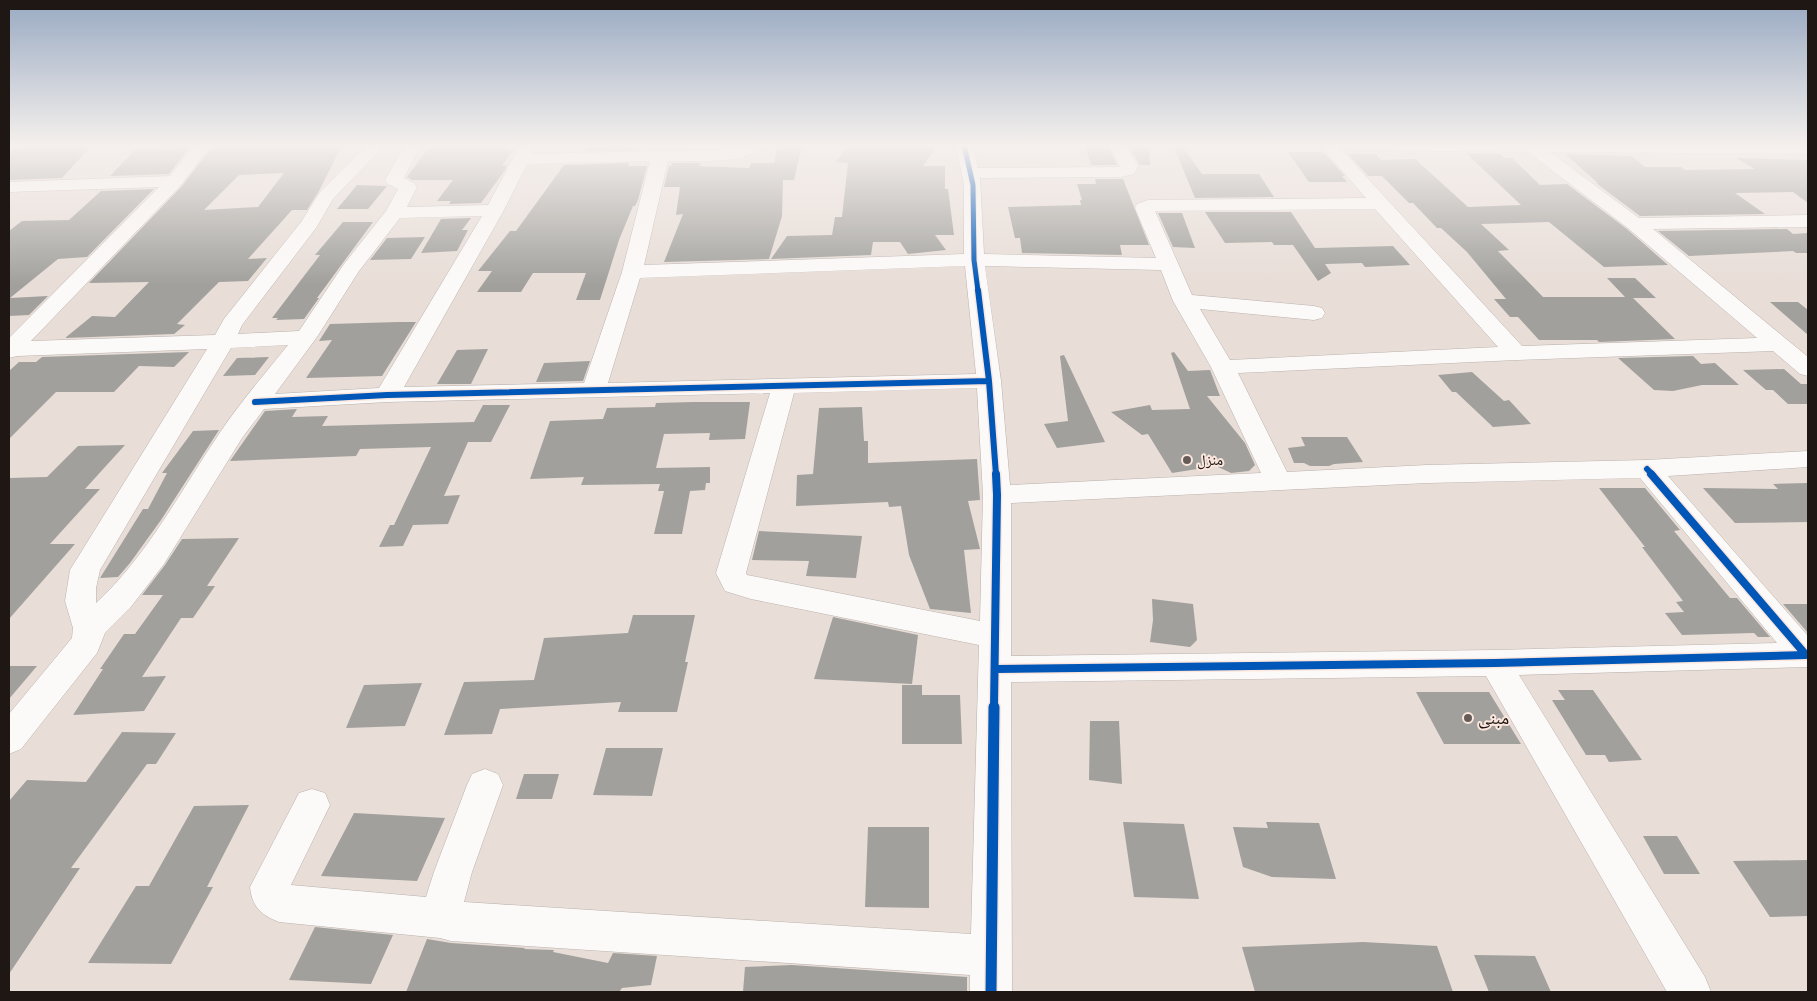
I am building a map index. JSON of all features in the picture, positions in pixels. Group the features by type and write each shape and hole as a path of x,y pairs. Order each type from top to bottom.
{"street":[{"path":"10,350 165,192"},
{"path":"9,739 80,654 90,636 90,628 82,608 80,589 85,570 212,362 232,324 310,224 330,192"},
{"path":"90,628 119,600 154,557 231,435 306,337 351,268 395,214 406,192"},
{"path":"387,395 504,192"},
{"path":"593,391 632,272 652,192"},
{"path":"312,805 270,888 271,896 279,903 992,974 997,495 989,381 974,260 973,192"},
{"path":"1370,192 1516,353"},
{"path":"1592,192 1635,224 1808,368"},
{"path":"1278,481 1223,367 1184,301 1144,208 1148,206 1380,203"},
{"path":"395,214 495,210"},
{"path":"1635,224 1808,221"},
{"path":"632,272 974,260 1169,264"},
{"path":"1184,301 1314,313"},
{"path":"10,350 306,337"},
{"path":"1223,367 1516,353 1778,344"},
{"path":"255,402 387,395 989,381"},
{"path":"784,387 732,573 736,583 751,588 996,636"},
{"path":"997,495 1427,474 1647,469 1808,460"},
{"path":"1647,469 1807,656"},
{"path":"996,669 1495,663 1807,656"},
{"path":"1495,663 1690,992"},
{"path":"440,918 453,872 485,785"}],"building":[{"path":"100,192 151,192 87,257 58,259 10,298 48,296 29,315 9,316 9,231 22,221 69,220"},
{"path":"177,192 222,192 204,210 258,207 270,192 319,192 307,210 292,210 248,259 267,258 248,281 219,282 177,324 185,325 174,334 65,338 92,316 115,317 149,282 89,283"},
{"path":"351,192 382,192 368,209 337,209"},
{"path":"444,192 489,192 481,203 449,204 451,201 437,201"},
{"path":"545,192 640,192 619,240 600,300 576,300 586,273 533,273 521,292 477,292 492,271 478,271 510,231 516,231"},
{"path":"679,192 783,192 782,216 769,259 664,262 683,214 676,215"},
{"path":"845,192 948,192 954,235 935,235 946,250 908,254 900,242 873,242 871,255 771,259 787,236 832,235 835,217 842,217"},
{"path":"1079,192 1128,192 1149,245 1120,245 1122,255 1022,253 1020,238 1015,238 1008,207 1081,205 1080,200 1082,200"},
{"path":"1192,192 1271,192 1274,197 1195,198"},
{"path":"1398,192 1451,192 1468,207 1521,205 1507,192 1577,192 1627,229 1668,265 1604,267 1549,222 1481,224 1509,250 1498,251 1543,297 1625,297 1607,278 1635,278 1656,298 1633,298 1675,339 1599,342 1597,340 1539,340 1518,317 1510,317 1494,299 1506,299 1467,252 1441,228 1437,228 1413,203 1409,203"},
{"path":"1608,192 1808,192 1808,203 1793,192 1735,193 1765,214 1640,216"},
{"path":"1205,212 1291,212 1315,248 1393,246 1410,265 1365,267 1362,263 1325,264 1331,273 1318,281 1293,245 1274,245 1272,242 1225,243"},
{"path":"1158,213 1182,213 1195,248 1173,247"},
{"path":"471,218 462,230 468,230 457,251 421,253 441,219"},
{"path":"343,222 373,222 317,298 319,298 304,319 276,320 278,318 272,318 320,255 315,255"},
{"path":"1787,229 1793,234 1808,233 1808,253 1796,253 1793,251 1689,256 1658,231"},
{"path":"425,237 411,259 370,260 387,238"},
{"path":"1770,302 1798,302 1808,310 1808,335"},
{"path":"416,322 382,376 306,378 332,340 319,341 330,324"},
{"path":"488,349 471,384 437,384 457,350"},
{"path":"189,352 174,367 139,366 114,392 56,392 9,439 9,371 19,362 36,362 42,357"},
{"path":"1174,352 1188,371 1210,370 1220,396 1207,396 1245,443 1255,465 1249,471 1231,473 1216,466 1172,473 1148,434 1142,435 1111,412 1150,405 1152,410 1190,409 1171,353"},
{"path":"1064,355 1105,442 1057,448 1044,424 1068,421 1060,356"},
{"path":"1693,356 1701,364 1715,363 1739,385 1702,385 1673,391 1654,390 1618,358"},
{"path":"269,357 255,375 223,376 237,358"},
{"path":"590,361 583,381 536,382 544,363"},
{"path":"1784,369 1801,384 1808,384 1808,404 1788,404 1773,390 1766,390 1743,370"},
{"path":"1472,372 1504,401 1509,400 1531,424 1493,427 1456,392 1452,392 1438,375"},
{"path":"750,402 745,439 709,440 710,433 664,434 656,468 710,467 710,483 706,483 705,490 690,491 682,534 654,534 664,491 658,491 660,484 581,485 584,477 530,479 550,421 603,419 607,408 655,407 656,403"},
{"path":"483,405 510,405 491,442 468,442 444,496 460,495 448,524 413,525 403,546 379,547 390,525 394,525 431,447 360,449 356,456 230,461 265,411 297,409 292,417 328,416 322,426 474,422"},
{"path":"862,407 864,441 868,441 868,463 977,459 980,500 968,501 980,549 964,550 971,613 930,609 909,555 901,506 889,507 888,502 796,506 797,475 813,474 819,408"},
{"path":"219,430 161,520 130,563 118,577 100,578 143,509 148,509 167,473 162,473 193,431"},
{"path":"1301,437 1347,437 1363,462 1329,466 1310,466 1304,463 1294,463 1288,448 1305,446"},
{"path":"125,445 85,489 100,489 50,544 75,544 9,619 9,478 47,477 78,446"},
{"path":"1808,483 1808,522 1735,523 1703,488 1778,489 1773,484"},
{"path":"1599,488 1645,488 1680,530 1674,531 1730,598 1737,598 1770,637 1758,637 1754,633 1682,635 1665,613 1684,612 1676,602 1683,601 1642,547 1645,547"},
{"path":"759,531 862,536 856,578 806,576 809,561 752,560"},
{"path":"239,538 207,586 215,586 193,618 181,618 142,677 166,676 144,711 73,715 103,669 100,669 124,634 135,634 163,595 142,595 182,539"},
{"path":"1152,599 1193,604 1197,640 1190,647 1150,642 1153,620"},
{"path":"1783,604 1808,604 1808,633"},
{"path":"633,615 695,615 685,662 688,662 677,712 618,712 621,702 500,709 492,734 444,735 464,682 534,680 544,638 628,633"},
{"path":"833,617 918,635 912,684 814,679"},
{"path":"9,666 37,666 9,699"},
{"path":"422,683 405,726 346,728 364,685"},
{"path":"902,685 922,685 922,695 960,695 962,744 902,744"},
{"name":"مبنى","path":"1558,690 1593,690 1642,760 1609,762 1605,755 1586,755 1552,700 1565,700"},
{"name":"مبنى","path":"1416,692 1489,692 1521,744 1444,744"},
{"path":"1090,721 1119,721 1122,784 1089,780"},
{"path":"122,732 176,733 156,764 147,764 71,868 80,868 9,974 9,801 27,780 86,782"},
{"path":"606,748 663,748 652,796 593,795"},
{"path":"524,774 559,774 552,799 516,799"},
{"path":"249,805 207,887 213,887 171,964 88,963 136,886 149,886 194,806"},
{"path":"354,813 445,818 417,881 321,876"},
{"path":"1123,822 1184,824 1199,899 1134,897"},
{"path":"1266,822 1319,823 1336,879 1272,877 1243,867 1233,827 1268,828"},
{"path":"868,827 929,827 929,908 865,907"},
{"path":"1643,836 1677,836 1700,874 1664,874"},
{"path":"1808,860 1808,916 1770,917 1733,861"},
{"path":"315,927 393,935 371,984 289,980"},
{"path":"427,939 451,943 554,950 553,952 608,963 613,953 657,956 651,985 622,988 619,992 406,992"},
{"path":"1363,942 1437,946 1453,992 1255,992 1242,947"},
{"path":"1474,955 1535,956 1551,992 1489,992"},
{"path":"792,965 967,977 967,992 743,992 745,967"}],"cycle path":[{"path":"973,192 974,260 989,381 997,495 991,992"},
{"path":"255,402 387,395 989,381"},
{"path":"996,669 1495,663 1806,655 1647,469"}],"place":[{"name":"منزل","path":"1187,460"},
{"name":"مبنى","path":"1468,718"}]}
